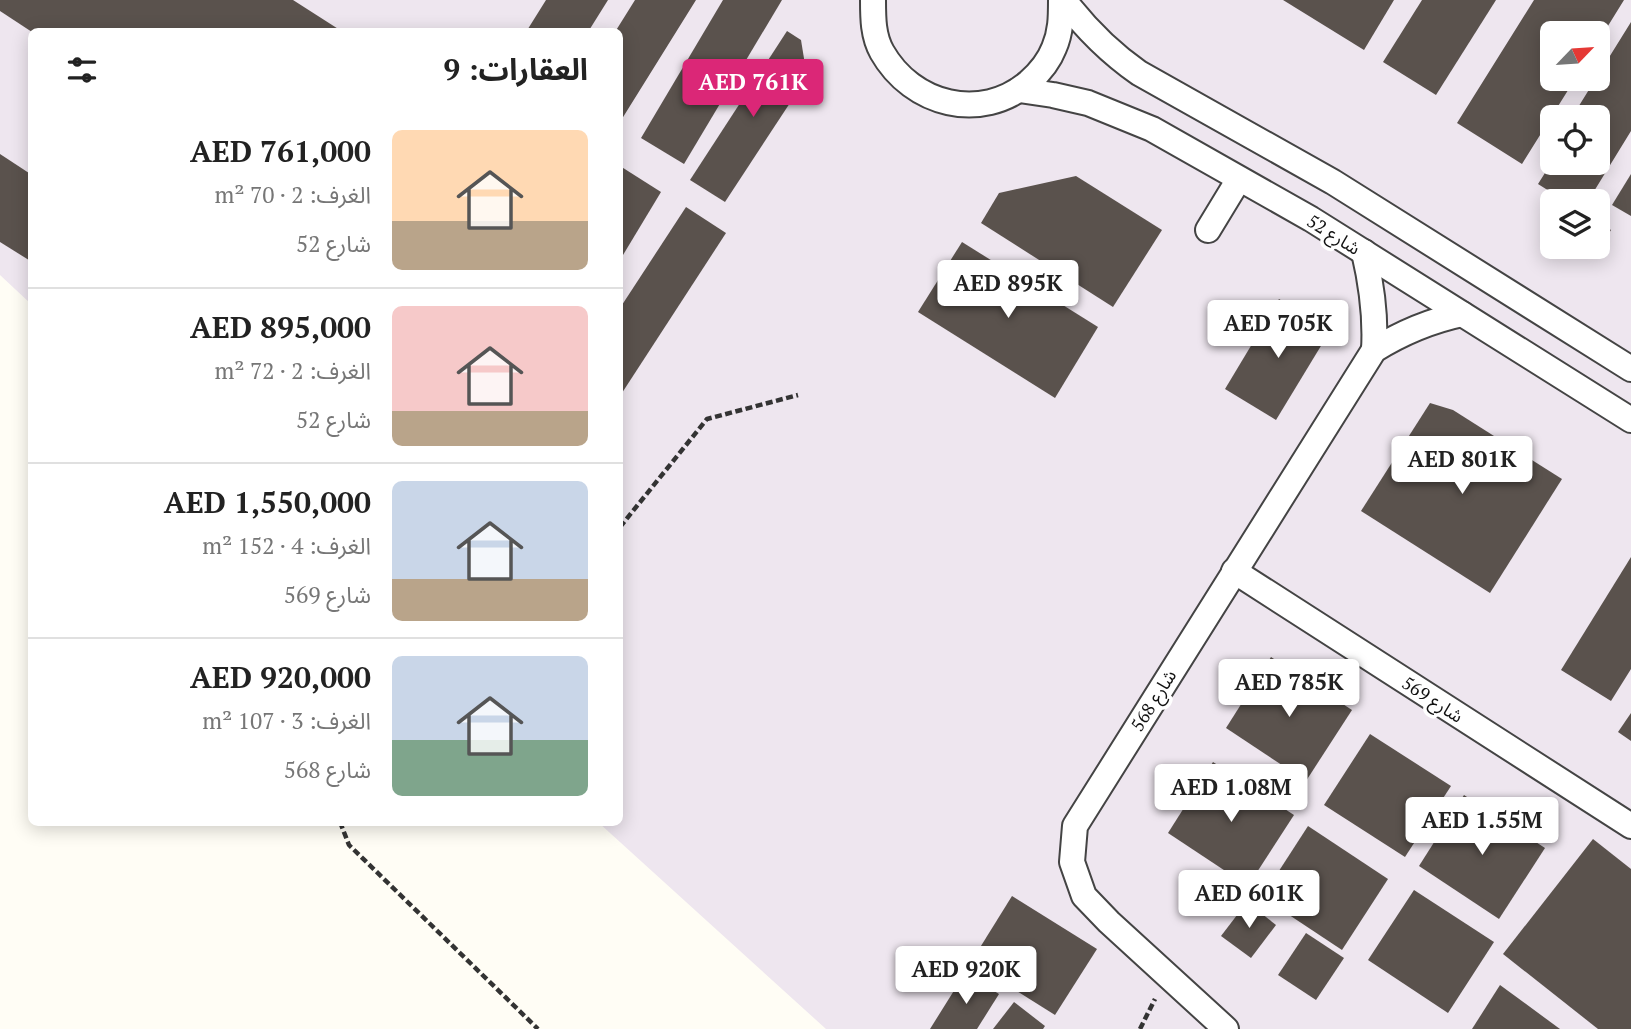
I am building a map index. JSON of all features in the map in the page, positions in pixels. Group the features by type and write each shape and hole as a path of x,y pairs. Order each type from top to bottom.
{"street":[{"path":"864,0 873,12 881,50 896,73 916,91 941,102 968,106 995,102 1019,90 1039,72 1054,49 1061,23 1062,0"},
{"path":"1062,0 1109,52 1139,73 1333,182 1631,369"},
{"name":"شارع 52","path":"1019,90 1076,100 1120,114 1152,129 1364,252 1631,420"},
{"path":"1208,230 1239,178"},
{"name":"شارع 568","path":"1364,252 1376,317 1374,350"},
{"name":"شارع 568","path":"1226,1029 1084,896 1072,862 1075,826 1374,350 1411,329 1462,314"},
{"name":"شارع 569","path":"1234,571 1631,826"}],"path":[{"path":"623,523 707,419 798,395"},
{"path":"342,826 349,845 538,1029"},
{"path":"1140,1029 1167,975"}],"shaded area":[{"path":"0,0 1631,0 1631,1029 826,1029 602,826 623,826 623,28 28,28 28,301 0,275"}],"building":[{"path":"0,0 293,0 337,28 28,29 0,11"},
{"path":"546,0 608,0 590,28 528,28"},
{"path":"635,0 696,0 623,117 623,28 618,28"},
{"path":"723,0 782,0 684,164 641,138"},
{"path":"1283,0 1394,0 1364,50"},
{"path":"1422,0 1496,0 1436,95 1383,62"},
{"path":"1534,0 1624,0 1610,23 1540,21 1540,91 1568,91 1559,105 1540,105 1540,135 1522,164 1457,123"},
{"path":"1631,22 1631,131 1610,165 1610,105 1579,105 1588,91 1610,91 1610,56"},
{"path":"787,31 801,40 807,77 725,202 690,180"},
{"path":"0,154 28,172 28,260 0,242"},
{"path":"623,168 661,192 623,255"},
{"path":"1631,174 1631,216 1612,205"},
{"path":"1544,175 1604,175 1595,189 1546,189 1538,184"},
{"path":"1076,176 1162,230 1113,307 981,223 999,193"},
{"path":"686,207 726,233 623,391 623,303"},
{"path":"962,242 1098,327 1055,398 918,312"},
{"path":"1279,299 1330,331 1276,420 1225,389"},
{"path":"1430,403 1453,410 1562,479 1490,593 1361,511"},
{"path":"1631,557 1631,669 1611,701 1561,670"},
{"path":"1271,657 1352,710 1306,781 1226,728"},
{"path":"1631,713 1631,741 1618,732"},
{"path":"1370,734 1451,786 1405,857 1324,805"},
{"path":"1213,762 1294,815 1248,886 1168,833"},
{"path":"1464,795 1545,848 1499,919 1419,866"},
{"path":"1308,826 1388,879 1342,950 1262,897"},
{"path":"1593,839 1631,869 1631,1029 1598,1029 1503,954"},
{"path":"1414,890 1494,942 1448,1013 1368,960"},
{"path":"1012,896 1097,949 1055,1015 971,962"},
{"path":"1247,902 1276,925 1251,958 1221,936"},
{"path":"1306,933 1344,958 1316,1000 1278,975"},
{"path":"965,973 999,994 977,1029 930,1029"},
{"path":"1500,985 1560,1029 1472,1029"},
{"path":"1014,1002 1045,1026 1043,1029 993,1029"}]}
